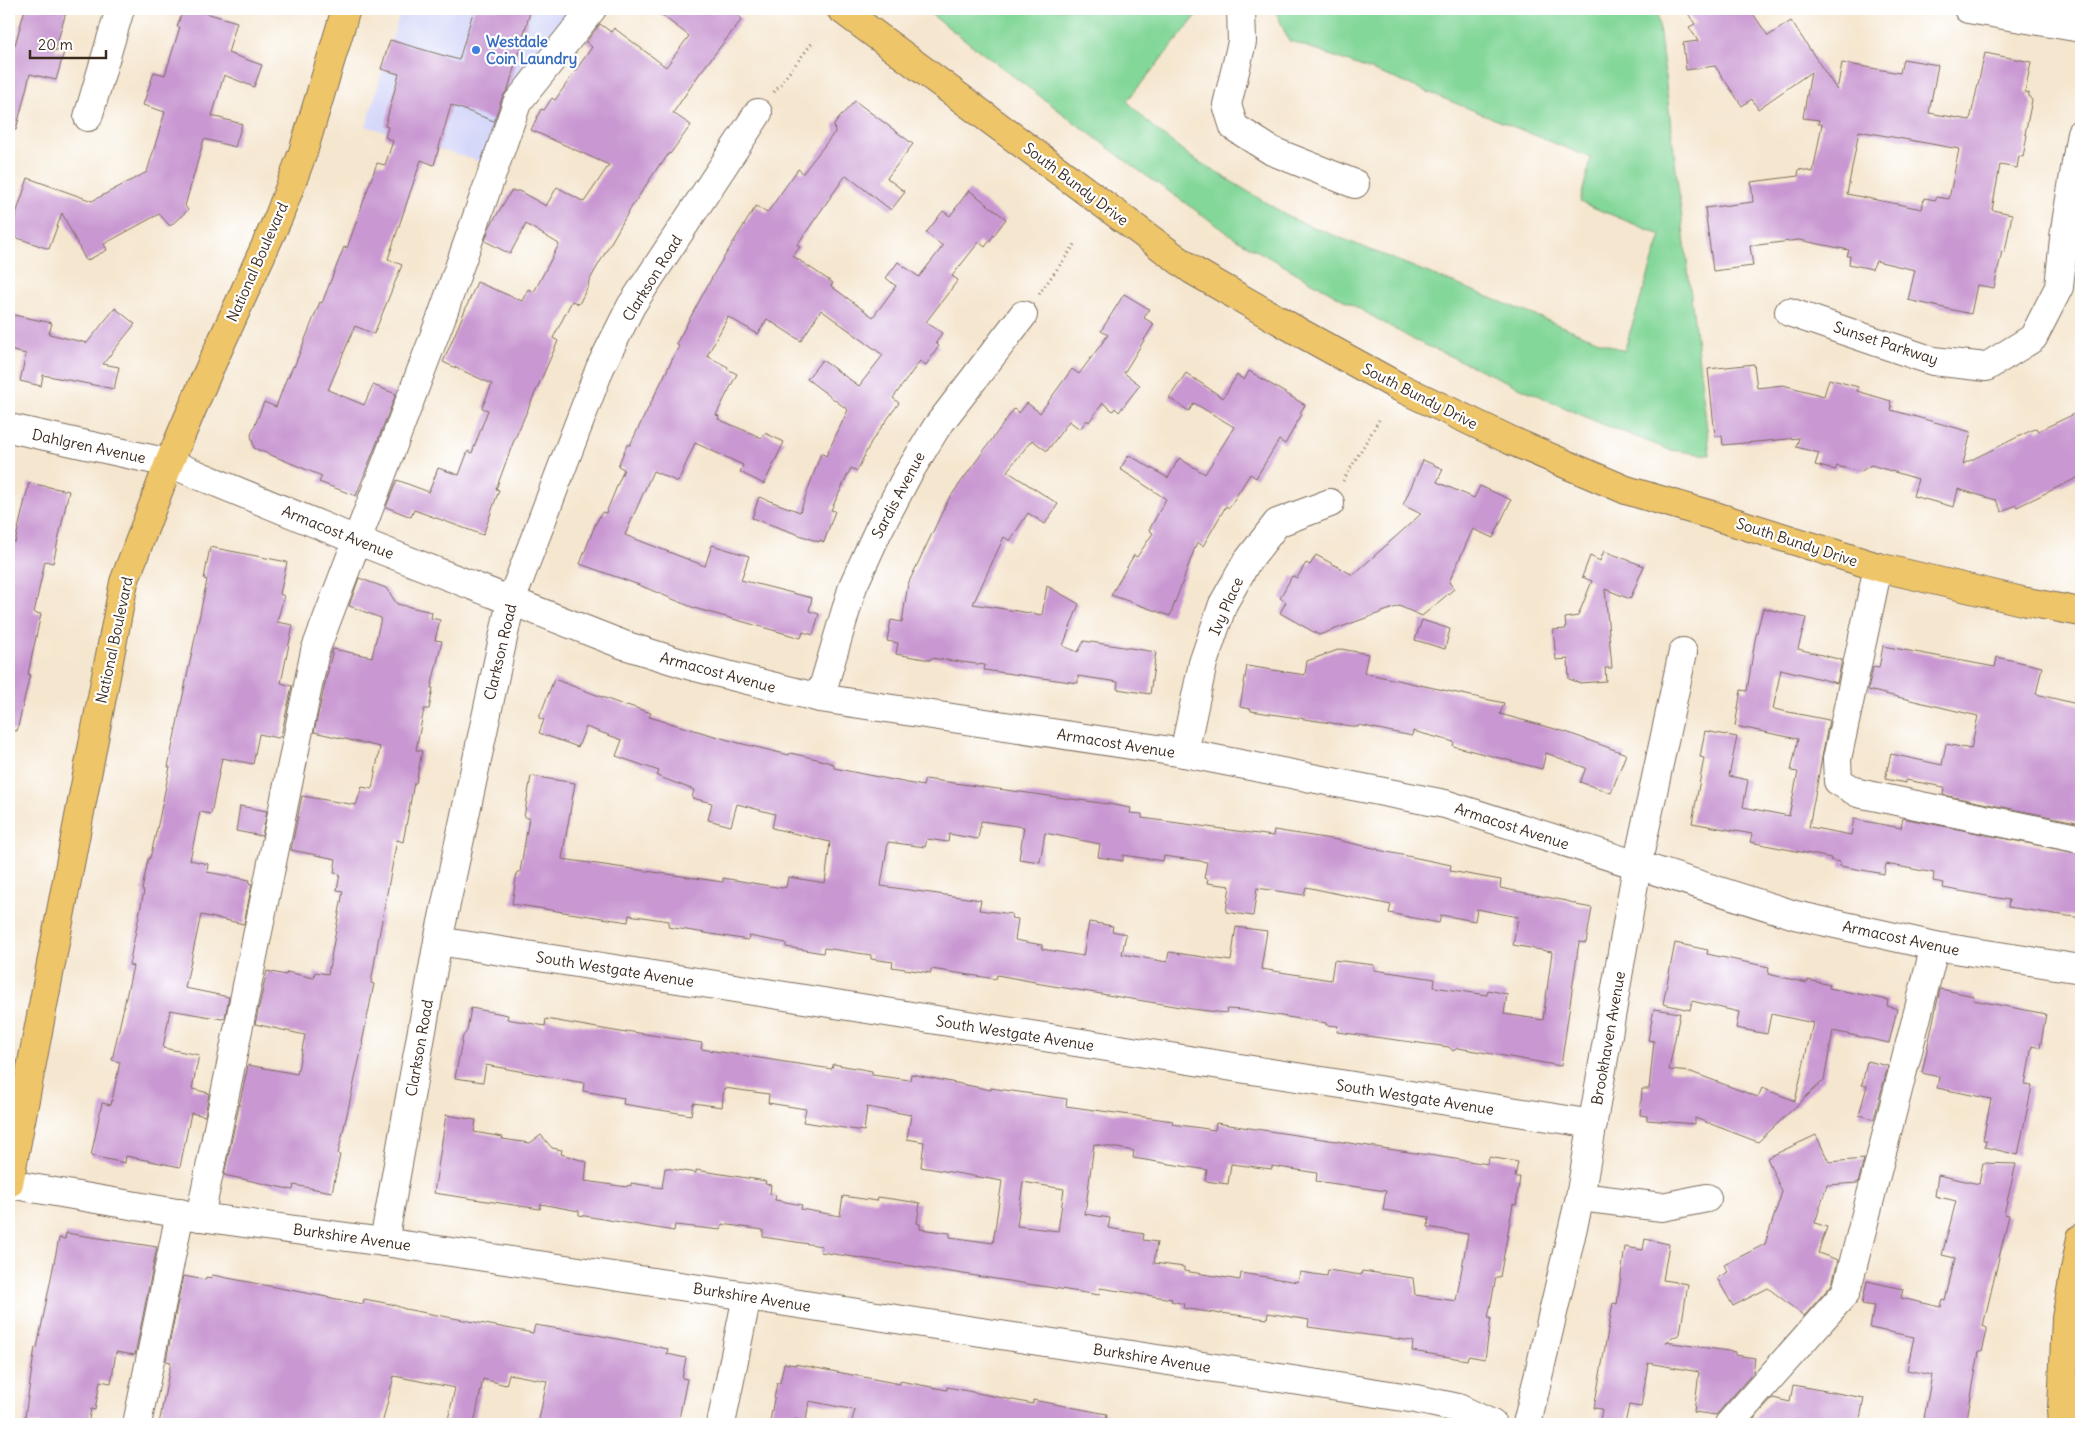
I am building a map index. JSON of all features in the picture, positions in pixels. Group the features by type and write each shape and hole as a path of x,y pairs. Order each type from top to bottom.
{"main road":[{"name":"National Boulevard","path":"9,1184 124,582 169,463 279,216 303,152 346,9"},
{"name":"South Bundy Drive","path":"841,9 1192,270 1391,382 1512,441 1626,490 1718,516 1878,567 2022,601 2081,612"},
{"path":"2063,1424 2062,1409 2074,1320 2081,1238"}],"street":[{"path":"88,117 120,9"},
{"path":"137,1424 190,1215 315,651 443,313 517,103 592,9"},
{"path":"1241,9 1242,42 1227,105 1234,127 1272,151 1355,184"},
{"path":"1968,9 2081,28"},
{"name":"Clarkson Road","path":"384,1242 438,941 511,601 600,368 632,306 758,113"},
{"name":"Sunset Parkway","path":"1789,312 1933,361 1986,367 2033,338 2059,287 2065,228 2081,133"},
{"name":"Sardis Avenue","path":"820,698 853,586 878,531 908,474 936,428 1023,315"},
{"name":"Dahlgren Avenue","path":"9,428 169,463"},
{"name":"Armacost Avenue","path":"169,463 356,540 624,645 691,666 820,698 1184,753 1445,804 1795,915 1935,946 2081,969"},
{"name":"Ivy Place","path":"1184,753 1203,663 1223,604 1246,562 1277,523 1330,503"},
{"path":"1878,567 1837,759 1838,781 1858,793 2081,839"},
{"name":"Brookhaven Avenue","path":"1527,1424 1580,1196 1637,866 1683,652"},
{"name":"South Westgate Avenue","path":"438,941 1593,1124"},
{"path":"1729,1424 1846,1292 1935,946"},
{"name":"Burkshire Avenue","path":"9,1184 190,1215 747,1296 1416,1399 1458,1408 1492,1424"},
{"path":"1580,1196 1662,1207 1707,1198"},
{"path":"721,1424 747,1296"}],"path":[{"path":"791,70 812,43"},
{"path":"1055,272 1076,242"},
{"path":"1330,503 1379,420"}],"shaded area":[{"path":"401,9 580,9 488,164 366,126"}],"green space":[{"path":"924,9 1202,9 1127,101 1155,129 1191,157 1293,219 1624,351 1661,235 1580,202 1591,158 1393,78 1288,40 1275,9 1657,9 1710,455 1670,450 1597,422 1414,340 1235,238 1134,167"}],"building":[{"path":"25,9 67,9 55,50 64,52 56,80 30,74 16,130 9,129 9,43 15,45"},
{"path":"183,9 192,9 237,22 228,53 262,65 254,87 224,75 212,116 242,124 235,147 204,139 185,206 188,210 170,226 159,214 104,244 107,250 86,261 62,213 49,249 9,235 28,178 92,201 147,172 165,112 143,105 154,72 165,75 180,27 177,27"},
{"path":"474,9 531,9 508,89 502,98 494,121 451,105 434,165 421,160 388,259 402,265 374,334 355,326 328,390 364,405 373,385 396,394 356,496 319,482 322,476 254,448 251,435 264,402 276,407 320,302 322,303 344,247 347,248 377,163 385,165 393,141 385,137 388,127 385,126 399,74 381,69 390,40 459,60"},
{"path":"654,9 730,9 742,19 700,73 673,113 691,125 670,154 660,164 629,211 588,283 579,304 572,301 553,338 558,341 513,443 496,489 499,490 483,535 414,510 411,517 386,507 397,480 429,492 438,468 459,475 468,451 472,453 488,410 482,408 492,384 443,362 477,282 522,301 528,289 534,292 559,244 526,224 510,254 485,241 489,228 511,191 519,191 546,206 557,187 584,202 609,165 531,130 541,109 544,110 552,98 555,100 592,47 586,42 600,24 611,32 614,28 666,67 689,36"},
{"path":"1685,9 1750,9 1768,36 1791,21 1837,90 1842,63 1900,73 1903,59 1938,65 1929,113 1970,120 1985,53 2031,62 2025,92 2029,93 2029,97 2032,100 2025,134 2027,135 2023,157 2019,156 2017,168 2000,165 1992,210 2012,214 2005,252 2002,251 1994,288 1977,285 1971,314 1908,300 1915,270 1876,261 1872,269 1849,264 1850,256 1847,256 1849,250 1799,240 1750,246 1753,266 1713,271 1705,208 1753,202 1751,182 1798,176 1799,169 1813,172 1822,124 1818,124 1819,120 1803,118 1811,72 1758,109 1752,99 1742,106 1715,66 1686,70 1683,43 1698,41 1689,27 1695,24","holes":["1859,131 1959,149 1949,199 1936,197 1936,200 1924,198 1922,209 1847,194"]},
{"path":"855,101 913,144 887,178 905,192 891,210 846,175 797,245 800,247 793,256 833,283 831,286 873,317 896,286 886,278 898,262 919,277 943,246 926,233 943,211 950,216 969,190 1006,219 985,247 979,242 952,276 958,280 926,322 942,333 936,343 939,346 926,365 920,361 893,398 899,403 871,442 857,471 851,468 831,510 835,511 824,542 820,540 819,542 752,518 759,497 800,512 821,453 826,456 848,410 807,379 822,360 859,386 883,355 821,310 801,341 767,319 758,334 728,317 707,356 737,374 716,415 719,416 718,419 762,438 765,433 784,442 764,484 740,472 743,465 695,443 678,482 653,471 625,535 705,566 712,545 749,556 741,580 812,598 809,611 819,614 813,635 803,632 801,638 694,608 639,585 580,564 595,525 602,512 606,513 624,469 618,466 627,445 630,445 679,346 676,344 716,270 756,206 767,213 798,169 803,173 835,132 834,125"},
{"path":"1124,294 1149,309 1144,318 1154,324 1124,373 1140,385 1119,412 1115,408 1113,411 1103,403 1089,422 1087,420 1080,429 1069,421 1047,451 1032,440 1007,471 1058,504 1045,524 1028,513 1010,541 1004,537 973,604 1042,615 1047,586 1079,604 1063,646 1078,652 1084,641 1156,652 1150,694 1117,689 1118,682 1078,676 1078,683 984,670 985,665 931,658 930,660 896,654 898,643 887,641 891,620 902,622 908,584 948,500 1014,409 1019,413 1027,403 1040,413 1072,369 1079,374 1108,335 1101,331"},
{"path":"115,308 135,324 103,364 119,367 114,389 43,375 41,386 20,381 26,354 9,350 9,314 52,323 49,334 87,343"},
{"path":"1754,364 1757,388 1783,385 1824,396 1829,379 1858,387 1857,391 1891,401 1891,410 1971,432 1963,464 2036,428 2038,431 2081,411 2081,476 2017,507 2016,505 2002,512 1996,500 1958,489 1954,507 1913,496 1918,479 1871,465 1860,472 1837,466 1835,470 1815,465 1819,453 1796,447 1799,438 1723,445 1722,436 1715,436 1708,369"},
{"path":"1249,371 1305,405 1285,444 1279,440 1256,478 1250,474 1229,508 1226,506 1203,546 1197,542 1170,616 1111,595 1134,555 1137,557 1153,533 1149,530 1166,499 1120,469 1129,455 1168,478 1179,458 1205,474 1234,427 1194,403 1189,411 1169,398 1186,373 1223,398 1237,375 1244,380"},
{"path":"1423,460 1443,469 1437,482 1474,498 1480,486 1511,500 1493,538 1473,529 1449,582 1454,589 1422,616 1399,606 1319,635 1280,613 1286,602 1280,598 1292,576 1297,578 1306,563 1310,565 1316,555 1353,575 1421,514 1403,505"},
{"path":"29,483 69,491 53,563 45,561 34,613 41,614 17,731 9,730 9,541 15,542"},
{"path":"210,547 287,562 280,594 284,596 277,622 293,625 281,683 292,686 281,736 278,738 259,734 253,764 222,758 211,814 200,812 190,860 208,864 207,872 250,880 249,883 252,884 244,924 201,915 185,988 229,997 225,1018 170,1010 163,1048 199,1055 192,1089 209,1093 205,1116 191,1113 180,1167 126,1156 125,1163 91,1156 102,1103 111,1105 120,1062 112,1060 133,966 129,965 144,891 142,890 148,859 150,858 157,829 207,580 204,579"},
{"path":"1604,551 1644,566 1630,599 1605,589 1612,668 1605,668 1606,681 1580,683 1569,679 1568,659 1556,660 1553,630 1566,629 1565,618 1578,616 1592,581 1582,577 1590,556 1600,561"},
{"path":"359,578 386,588 397,604 432,612 431,618 440,620 435,640 442,641 431,688 433,688 429,709 424,709 416,750 422,751 403,842 397,840 371,983 374,984 338,1154 340,1155 332,1192 294,1185 293,1190 224,1175 248,1065 297,1074 305,1035 255,1024 267,971 286,975 287,972 314,978 315,972 328,974 343,891 337,890 340,874 334,873 336,859 291,850 302,796 356,805 362,787 372,789 380,747 314,732 333,649 372,657 381,618 349,606"},
{"path":"1763,608 1806,618 1798,649 1842,660 1837,683 1781,669 1773,709 1829,720 1809,827 1851,835 1854,819 1901,828 1903,818 2081,854 2081,918 2008,907 2009,900 1943,888 1944,883 1933,881 1934,873 1886,864 1884,874 1840,866 1840,862 1830,860 1831,858 1750,842 1752,834 1692,823 1704,758 1700,757 1705,731 1737,737 1729,776 1748,780 1743,807 1789,816 1798,772 1791,771 1798,739 1735,726 1741,690 1747,691 1755,640"},
{"path":"1422,620 1450,629 1445,649 1415,640"},
{"path":"1883,646 1995,667 1997,657 2042,667 2036,694 2081,705 2081,823 1943,795 1944,787 1906,780 1906,783 1885,779 1891,754 1942,765 1946,744 1971,749 1978,716 1868,690 1873,667 1879,668"},
{"path":"1341,649 1368,654 1364,673 1504,703 1500,714 1566,732 1626,754 1611,793 1580,782 1586,768 1546,753 1542,769 1453,746 1454,742 1413,731 1412,736 1359,725 1358,727 1251,711 1251,709 1240,707 1247,666 1305,675 1307,661"},
{"path":"554,679 626,706 651,713 649,717 739,743 789,755 790,753 817,759 834,764 834,768 923,786 925,779 1108,804 1131,808 1130,813 1142,814 1142,818 1273,836 1274,830 1337,840 1451,865 1450,871 1501,880 1500,888 1567,901 1592,908 1586,943 1579,942 1561,1066 1458,1048 1453,1051 1449,1047 1337,1032 1338,1026 1326,1025 1326,1023 1242,1010 1227,1009 1226,1013 1192,1009 997,975 996,979 931,969 931,973 892,967 893,962 871,959 871,955 824,948 823,953 786,947 786,943 749,936 748,940 668,927 669,921 629,915 628,922 512,904 517,872 520,872 529,818 524,817 531,776 575,783 562,859 723,882 723,878 782,888 786,887 788,877 825,883 830,842 772,828 775,814 737,804 731,826 708,820 712,803 692,798 694,790 657,776 659,771 616,756 622,740 586,727 578,747 539,733 544,720 539,718","holes":["981,821 1024,827 1019,859 1040,862 1045,833 1100,844 1098,857 1123,861 1123,855 1163,861 1164,856 1207,862 1204,878 1208,879 1207,883 1230,886 1226,912 1253,916 1257,888 1304,895 1306,887 1391,905 1389,913 1439,923 1441,915 1475,921 1477,909 1518,917 1513,945 1552,952 1543,1020 1504,1014 1507,994 1488,990 1487,995 1434,987 1435,979 1374,970 1374,965 1334,960 1331,980 1261,969 1267,931 1236,927 1231,961 1169,952 1167,962 1122,954 1126,934 1112,931 1113,926 1089,922 1083,956 1042,949 1042,945 1015,940 1018,919 1011,918 1012,914 979,910 981,900 881,886 888,842 925,847 927,839 948,842 949,834 978,839"]},
{"path":"240,806 267,811 262,836 236,831"},
{"path":"1675,943 1708,950 1707,954 1769,967 1768,974 1807,983 1808,980 1830,985 1829,988 1888,1000 1887,1006 1897,1009 1889,1043 1833,1031 1824,1080 1758,1142 1695,1118 1695,1124 1647,1120 1647,1116 1640,1115 1642,1089 1649,1089 1654,1041 1648,1040 1654,1009 1680,1013 1669,1070 1691,1072 1758,1097 1762,1088 1795,1101 1813,1023 1771,1014 1767,1034 1736,1028 1739,1012 1692,1001 1690,1010 1663,1004"},
{"path":"1940,989 1974,996 1973,1000 2046,1014 2040,1048 2032,1046 2025,1085 2032,1086 2018,1155 1985,1147 1986,1140 1983,1140 1991,1099 1937,1088 1939,1077 1922,1073"},
{"path":"471,1008 508,1015 507,1019 545,1026 546,1019 626,1033 626,1031 702,1043 701,1049 785,1062 832,1069 833,1064 872,1071 872,1075 910,1080 911,1074 991,1090 991,1088 1067,1099 1066,1106 1173,1121 1172,1124 1215,1130 1216,1123 1488,1164 1489,1157 1518,1162 1515,1177 1520,1177 1516,1205 1513,1204 1500,1277 1496,1277 1488,1318 1491,1318 1485,1359 1468,1356 1467,1360 1412,1351 1413,1341 1308,1327 1309,1320 1268,1313 1267,1319 1221,1314 1183,1308 1184,1304 1171,1301 1172,1299 1100,1288 1099,1295 821,1252 822,1246 763,1237 763,1230 722,1224 721,1230 675,1225 674,1231 579,1215 579,1211 541,1204 540,1209 434,1193 446,1115 476,1120 474,1132 503,1137 502,1139 530,1143 541,1135 552,1148 562,1150 561,1154 587,1162 585,1181 627,1187 628,1185 631,1186 631,1183 662,1188 665,1168 696,1173 696,1170 766,1181 765,1184 771,1185 770,1194 776,1195 775,1200 802,1205 801,1209 840,1216 843,1196 877,1201 878,1197 920,1203 917,1223 920,1224 920,1229 950,1233 950,1237 993,1243 1002,1181 921,1167 924,1142 907,1139 911,1115 867,1107 864,1131 803,1122 806,1109 768,1103 769,1094 724,1088 722,1107 693,1103 691,1115 623,1104 624,1098 583,1091 584,1083 486,1065 483,1082 455,1078 463,1036 467,1031","holes":["1094,1144 1134,1151 1133,1158 1207,1170 1205,1181 1228,1184 1231,1164 1272,1169 1272,1166 1317,1173 1316,1181 1386,1191 1383,1210 1429,1217 1428,1227 1468,1234 1456,1301 1415,1295 1413,1278 1362,1271 1361,1275 1328,1270 1327,1276 1300,1272 1298,1282 1241,1273 1240,1280 1184,1271 1184,1267 1154,1263 1157,1242 1143,1240 1144,1234 1108,1228 1110,1218 1085,1214","1023,1182 1064,1189 1058,1231 1017,1226"]},
{"path":"1867,1061 1888,1066 1874,1119 1859,1115 1867,1086 1862,1085"},
{"path":"1816,1135 1829,1162 1864,1159 1858,1183 1827,1185 1815,1223 1827,1227 1818,1253 1838,1260 1832,1284 1804,1316 1768,1288 1733,1306 1717,1278 1728,1272 1724,1265 1765,1244 1782,1192 1767,1158"},
{"path":"1983,1163 2016,1164 2004,1214 2009,1215 1983,1326 1987,1328 1987,1331 1982,1352 1979,1352 1966,1424 1923,1424 1932,1375 1907,1370 1914,1337 1870,1328 1874,1306 1862,1304 1867,1281 1903,1289 1901,1298 1941,1307 1943,1300 1945,1301 1955,1258 1942,1255 1956,1201 1935,1196 1938,1175 1979,1184"},
{"path":"66,1233 157,1247 135,1355 116,1352 111,1383 100,1381 95,1410 91,1409 88,1424 24,1424 35,1347 37,1348 59,1238 65,1239"},
{"path":"1645,1239 1669,1244 1663,1280 1688,1284 1680,1334 1665,1342 1735,1352 1735,1355 1755,1358 1753,1373 1716,1415 1694,1412 1699,1372 1648,1363 1641,1407 1629,1405 1625,1424 1600,1421 1602,1409 1594,1408 1613,1303 1617,1304 1625,1247 1643,1250"},
{"path":"212,1275 363,1304 364,1299 391,1304 405,1309 533,1333 535,1325 668,1349 667,1354 686,1358 682,1378 687,1379 678,1424 538,1424 547,1381 509,1374 506,1385 483,1379 474,1424 447,1424 455,1388 394,1376 382,1424 159,1424 171,1362 166,1361 183,1276 206,1280 206,1277 212,1278"},
{"path":"784,1363 900,1384 900,1381 947,1390 947,1387 1033,1404 1033,1400 1107,1414 1106,1424 851,1424 855,1410 809,1401 806,1421 795,1419 794,1424 770,1421 777,1383 780,1383"},
{"path":"1793,1385 1864,1398 1859,1424 1757,1424 1758,1421 1753,1420 1773,1398 1790,1402"}],"place":[{"name":"Westdale Coin Laundry","path":"476,50"}]}
